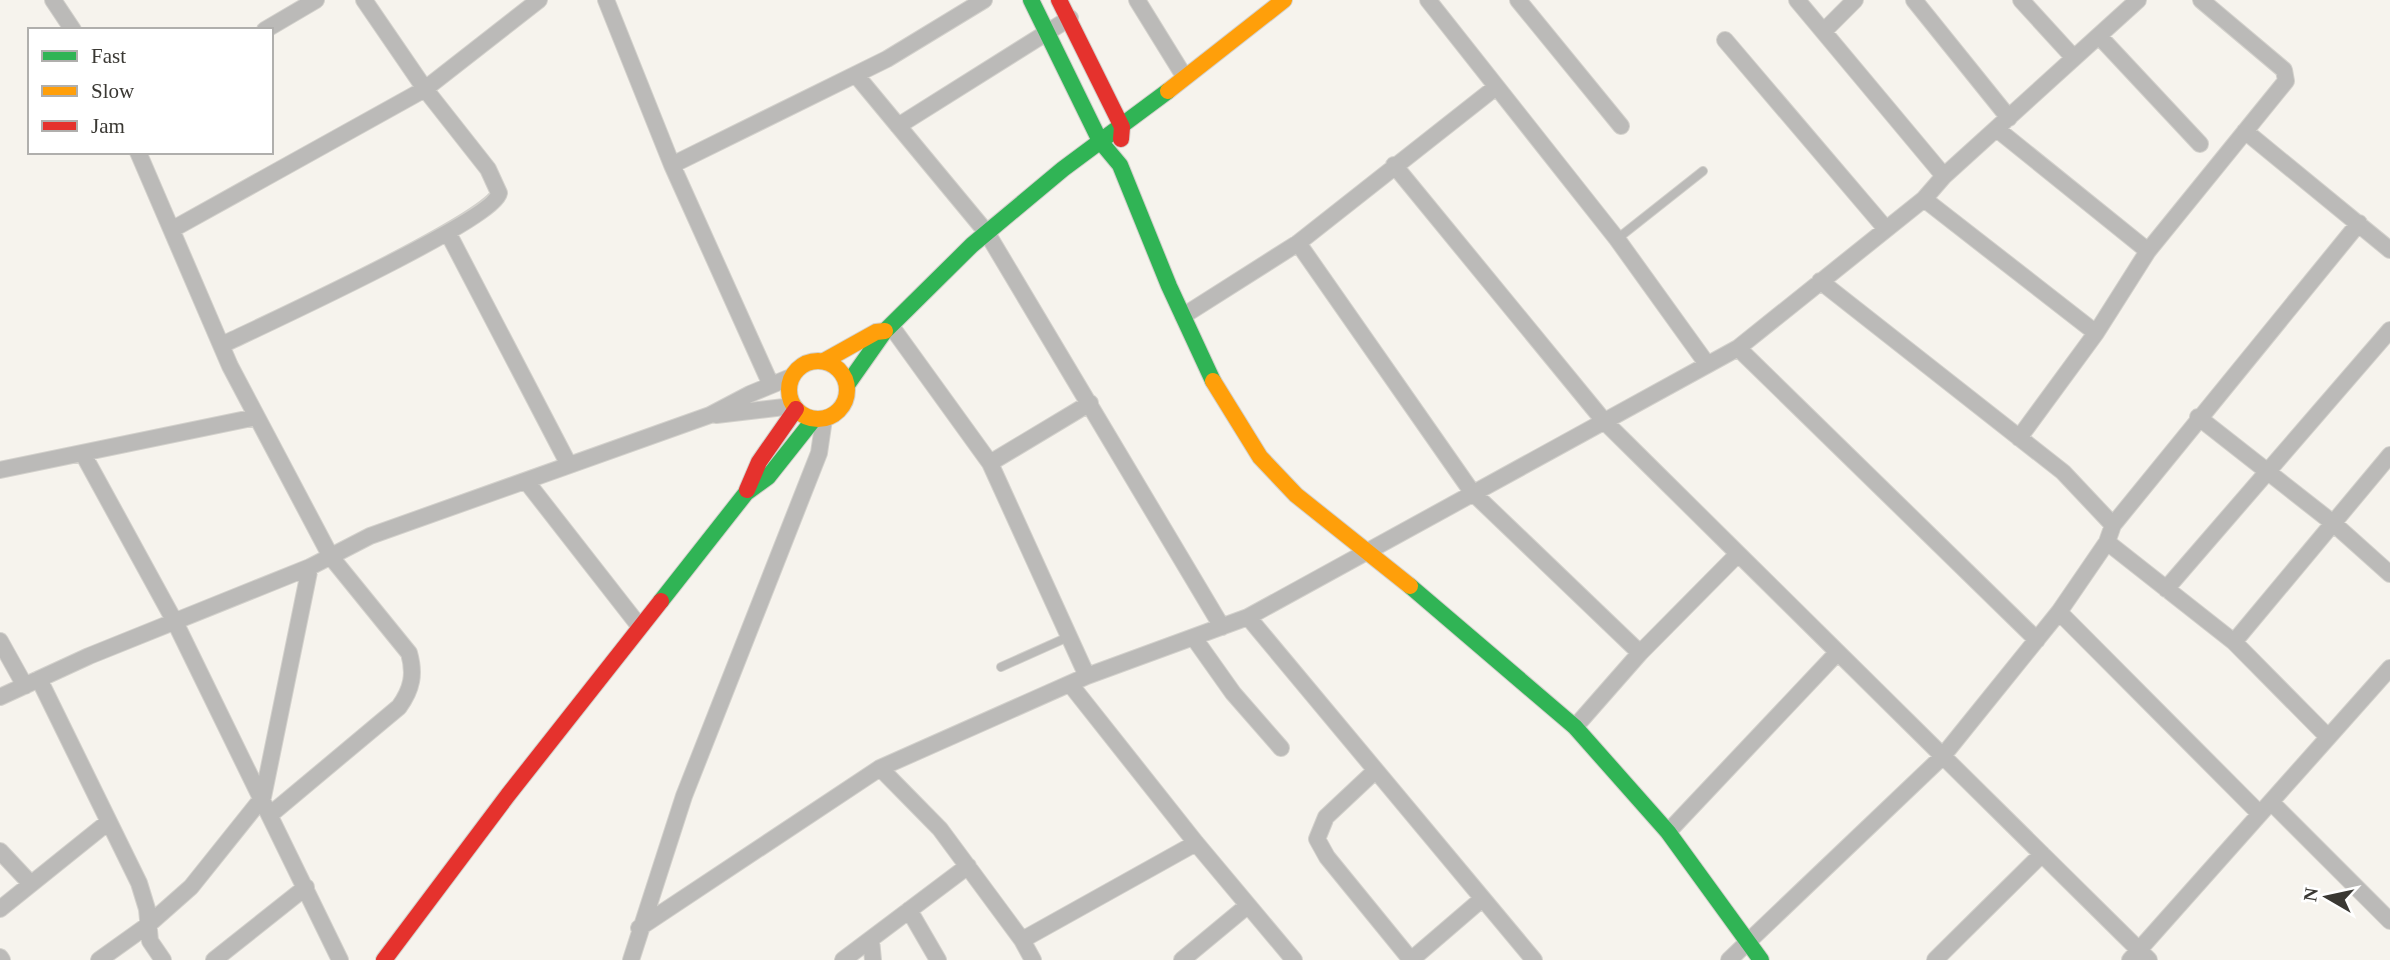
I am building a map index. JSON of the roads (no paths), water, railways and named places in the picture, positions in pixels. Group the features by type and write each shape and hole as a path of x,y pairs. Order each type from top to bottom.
{"street":[{"path":"53,0 72,28"},
{"path":"268,28 316,0"},
{"path":"222,345 448,233 495,202 499,193 488,169 425,89 364,0"},
{"path":"173,229 425,89 539,0"},
{"path":"606,0 672,165 771,385"},
{"path":"672,165 856,75 984,0"},
{"path":"1031,0 1100,141 1121,165 1183,316 1213,380 1274,475 1369,551 1575,727 1668,832 1750,941 1761,960"},
{"path":"1059,0 1122,127 1121,165"},
{"path":"1137,0 1184,76"},
{"path":"1428,0 1617,239 1707,364"},
{"path":"1518,0 1621,126"},
{"path":"1797,0 1944,176"},
{"path":"1824,31 1855,0"},
{"path":"1914,0 2004,124 2148,251"},
{"path":"2021,0 2074,58"},
{"path":"2019,438 2096,333 2148,251 2287,81 2284,70 2201,0"},
{"path":"746,493 768,477 819,419 841,408 847,385 888,328 987,233 1100,141 1122,127 1281,1"},
{"path":"639,928 880,768 1087,676 1248,617 1738,348 1924,199 1944,176 2004,124 2134,1"},
{"path":"898,126 1070,18"},
{"path":"2099,36 2200,144"},
{"path":"1725,40 1886,229"},
{"path":"856,75 987,233 1222,627"},
{"path":"1183,316 1298,243 1496,87"},
{"path":"2245,131 2390,250"},
{"path":"139,154 256,417 331,557 409,653 413,679 399,707 271,814"},
{"path":"1394,165 1604,421 2042,854 2139,957 2327,736 2390,668"},
{"path":"1924,199 2096,333"},
{"path":"1729,960 1942,757 2059,612 2107,542 2113,525 2198,417 2359,223"},
{"path":"448,233 569,465"},
{"path":"1298,243 1472,492 1640,653"},
{"path":"1820,281 2063,472 2113,525"},
{"path":"0,697 310,567 370,536 710,415 791,377 805,364 824,361 888,328"},
{"path":"888,328 990,463 1087,676"},
{"path":"2166,589 2390,330"},
{"path":"1738,348 2037,640"},
{"path":"824,361 837,368 847,385"},
{"path":"791,377 789,394 794,407"},
{"path":"990,463 1090,403"},
{"path":"710,415 794,407 819,419"},
{"path":"384,960 746,493 759,462 794,407"},
{"path":"0,470 256,417"},
{"path":"2198,417 2333,523 2390,574"},
{"path":"631,960 639,928 684,796 819,453 819,419"},
{"path":"83,454 175,622 263,797 340,960"},
{"path":"2234,642 2390,456"},
{"path":"526,481 640,627"},
{"path":"2107,542 2234,642 2327,736"},
{"path":"1575,727 1640,653 1737,555"},
{"path":"99,960 148,925 191,887 263,797 310,567"},
{"path":"2059,612 2265,808 2390,921"},
{"path":"1248,617 1534,960"},
{"path":"1194,638 1233,693 1281,748"},
{"path":"0,641 32,683 139,883 150,941 163,960"},
{"path":"1668,832 1837,653"},
{"path":"1070,684 1196,843 1294,960"},
{"path":"880,768 940,830 1022,940 1033,960"},
{"path":"1375,771 1326,817 1317,839 1327,857 1411,960 1482,899"},
{"path":"0,909 107,823"},
{"path":"1022,940 1196,843"},
{"path":"0,851 6,870 31,884"},
{"path":"1935,960 2042,854"},
{"path":"843,960 968,866"},
{"path":"214,960 306,887"},
{"path":"1182,960 1247,905"},
{"path":"909,910 938,960"},
{"path":"872,939 873,960"}],"lane":[{"path":"1617,239 1703,171"},
{"path":"1001,667 1068,637"}]}
